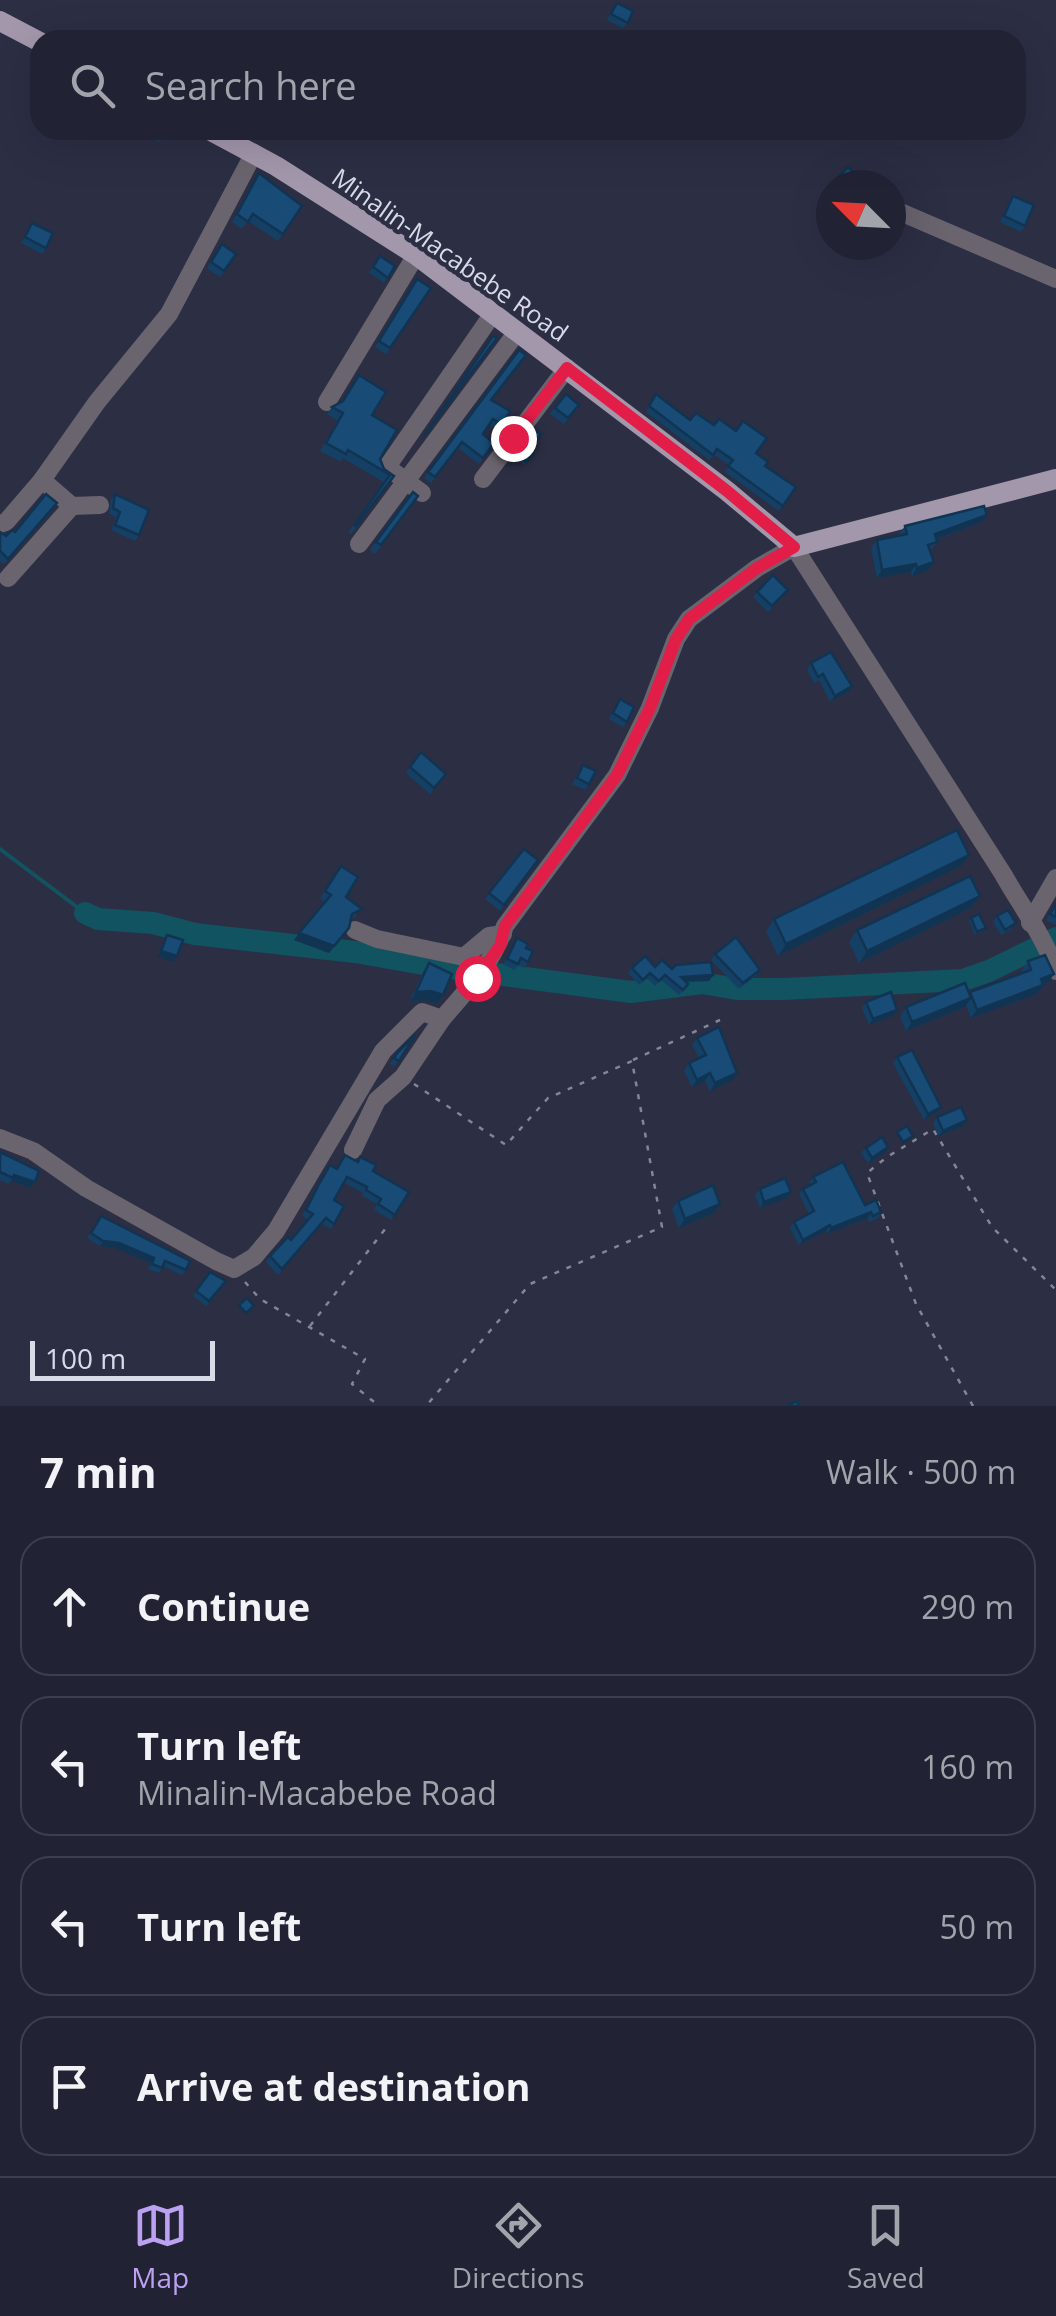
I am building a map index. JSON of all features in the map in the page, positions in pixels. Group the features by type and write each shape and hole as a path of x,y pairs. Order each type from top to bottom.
{"main road":[{"path":"0,21 30,37"},
{"name":"Minalin-Macabebe Road","path":"229,140 416,255 727,491 794,547"},
{"path":"794,547 1056,479"}],"street":[{"path":"0,524 42,480 97,402 169,314 254,153"},
{"path":"906,214 1056,279"},
{"path":"327,402 416,255"},
{"path":"422,493 387,467 494,312"},
{"path":"359,544 517,332"},
{"path":"483,479 567,368"},
{"path":"42,480 72,506 100,505"},
{"path":"8,578 72,506"},
{"path":"353,1150 377,1100 403,1077 442,1019 477,978 550,862 617,775 650,708 671,648 689,619 757,568 794,547 1047,945 1056,971"},
{"path":"1030,923 1056,878"},
{"path":"355,930 377,939 464,957 489,936 501,940"},
{"path":"0,1138 33,1152 86,1188 234,1269 254,1257 276,1231 394,1037 422,1012 442,1019"}],"path":[{"path":"403,1077 506,1145 548,1098 720,1020"},
{"path":"426,1406 530,1284 662,1228 632,1061"},
{"path":"973,1406 916,1304 866,1173 932,1130 992,1227 1056,1290"},
{"path":"309,1327 386,1228"},
{"path":"234,1269 260,1299 365,1359 352,1384 379,1406"}],"building":[{"path":"617,3 633,11 628,23 611,14"},
{"path":"259,173 302,206 283,234 253,214 248,222 237,214"},
{"path":"1013,196 1034,205 1025,226 1004,216"},
{"path":"32,223 53,233 46,248 25,237"},
{"path":"222,244 236,254 224,271 211,262"},
{"path":"380,256 395,266 388,278 373,267"},
{"path":"417,279 431,288 390,348 379,341"},
{"path":"493,336 497,338 424,436"},
{"path":"519,350 526,355 491,400 510,411 502,425 493,419 483,434 494,443 483,458 462,442 435,477 428,472"},
{"path":"359,375 386,392 372,415 397,430 380,459 384,469 394,476 356,526 390,475 348,450 346,454 326,443 343,413 332,407 343,401"},
{"path":"566,394 579,405 568,418 555,408"},
{"path":"656,394 690,420 696,413 714,425 719,419 736,431 743,421 767,438 756,453 768,462 765,466 796,487 783,506 728,466 733,460 717,449 713,455 649,406"},
{"path":"535,430 541,434 532,447 526,443"},
{"path":"525,445 534,454 526,462 517,454"},
{"path":"413,492 418,496 381,545 376,542"},
{"path":"46,494 57,503 8,559 0,551 0,532 6,536 12,530 15,532"},
{"path":"115,494 149,510 139,535 115,525 120,512 113,508"},
{"path":"984,506 987,515 935,534 937,542 928,545 934,562 917,568 916,564 882,570 877,540 907,534 905,526"},
{"path":"773,575 788,590 772,606 757,592"},
{"path":"831,652 852,686 835,696 823,674 818,677 811,663"},
{"path":"620,699 634,707 627,722 613,713"},
{"path":"421,752 446,774 434,788 410,767"},
{"path":"583,765 596,771 589,784 577,778"},
{"path":"957,830 969,855 786,944 774,919"},
{"path":"524,849 538,860 504,905 489,893"},
{"path":"341,866 358,877 346,897 362,909 352,914 349,928 334,946 299,933 331,895 325,891"},
{"path":"970,876 980,896 867,951 857,930"},
{"path":"1008,910 1016,923 1005,930 997,916"},
{"path":"979,914 986,928 977,932 971,918"},
{"path":"167,935 183,940 177,956 161,951"},
{"path":"736,937 760,970 743,983 715,954"},
{"path":"517,938 533,951 528,962 521,958 518,964 507,959"},
{"path":"1045,955 1054,974 1041,979 1043,985 977,1010 970,992 1031,970 1028,961"},
{"path":"645,956 655,967 662,960 672,969 676,965 711,962 713,975 681,977 688,984 683,990 665,975 659,981 650,973 643,980 632,968"},
{"path":"429,963 452,974 443,995 416,992"},
{"path":"965,983 971,998 912,1022 906,1007"},
{"path":"891,992 897,1010 873,1019 866,1002"},
{"path":"719,1027 737,1073 715,1083 710,1073 697,1080 689,1063 706,1055 697,1038"},
{"path":"415,1035 399,1061 394,1058 397,1053"},
{"path":"912,1050 941,1107 928,1114 897,1057"},
{"path":"961,1107 967,1120 943,1131 937,1117"},
{"path":"907,1126 913,1136 903,1142 897,1132"},
{"path":"882,1137 888,1147 872,1158 866,1148"},
{"path":"0,1152 39,1171 35,1182 0,1172"},
{"path":"345,1155 376,1165 373,1171 409,1192 395,1215 378,1204 381,1199 367,1187 347,1177 334,1200 344,1206 334,1224 326,1218 282,1269 270,1256 288,1237 291,1240 313,1214 306,1210 318,1186 330,1165 337,1169"},
{"path":"843,1162 865,1205 876,1200 881,1212 873,1216 871,1212 831,1228 830,1225 803,1240 794,1222 814,1211 803,1189 816,1182 813,1177"},
{"path":"785,1178 791,1192 764,1202 760,1189"},
{"path":"713,1185 720,1204 685,1219 678,1201"},
{"path":"101,1216 190,1261 186,1270 165,1261 162,1268 152,1264 154,1258 119,1243 103,1241 91,1233"},
{"path":"210,1272 226,1281 209,1301 196,1291"},
{"path":"247,1298 254,1306 246,1313 239,1305"}],"waterway":[{"path":"0,849 85,913"},
{"path":"85,913 98,919 153,923 195,934 355,952 631,992 702,983 737,989 784,989 963,980 1056,938"}],"route":[{"path":"477,978 500,946 505,926 617,775 650,708 667,658 689,619 757,568 794,547 567,368 513,438"}]}
